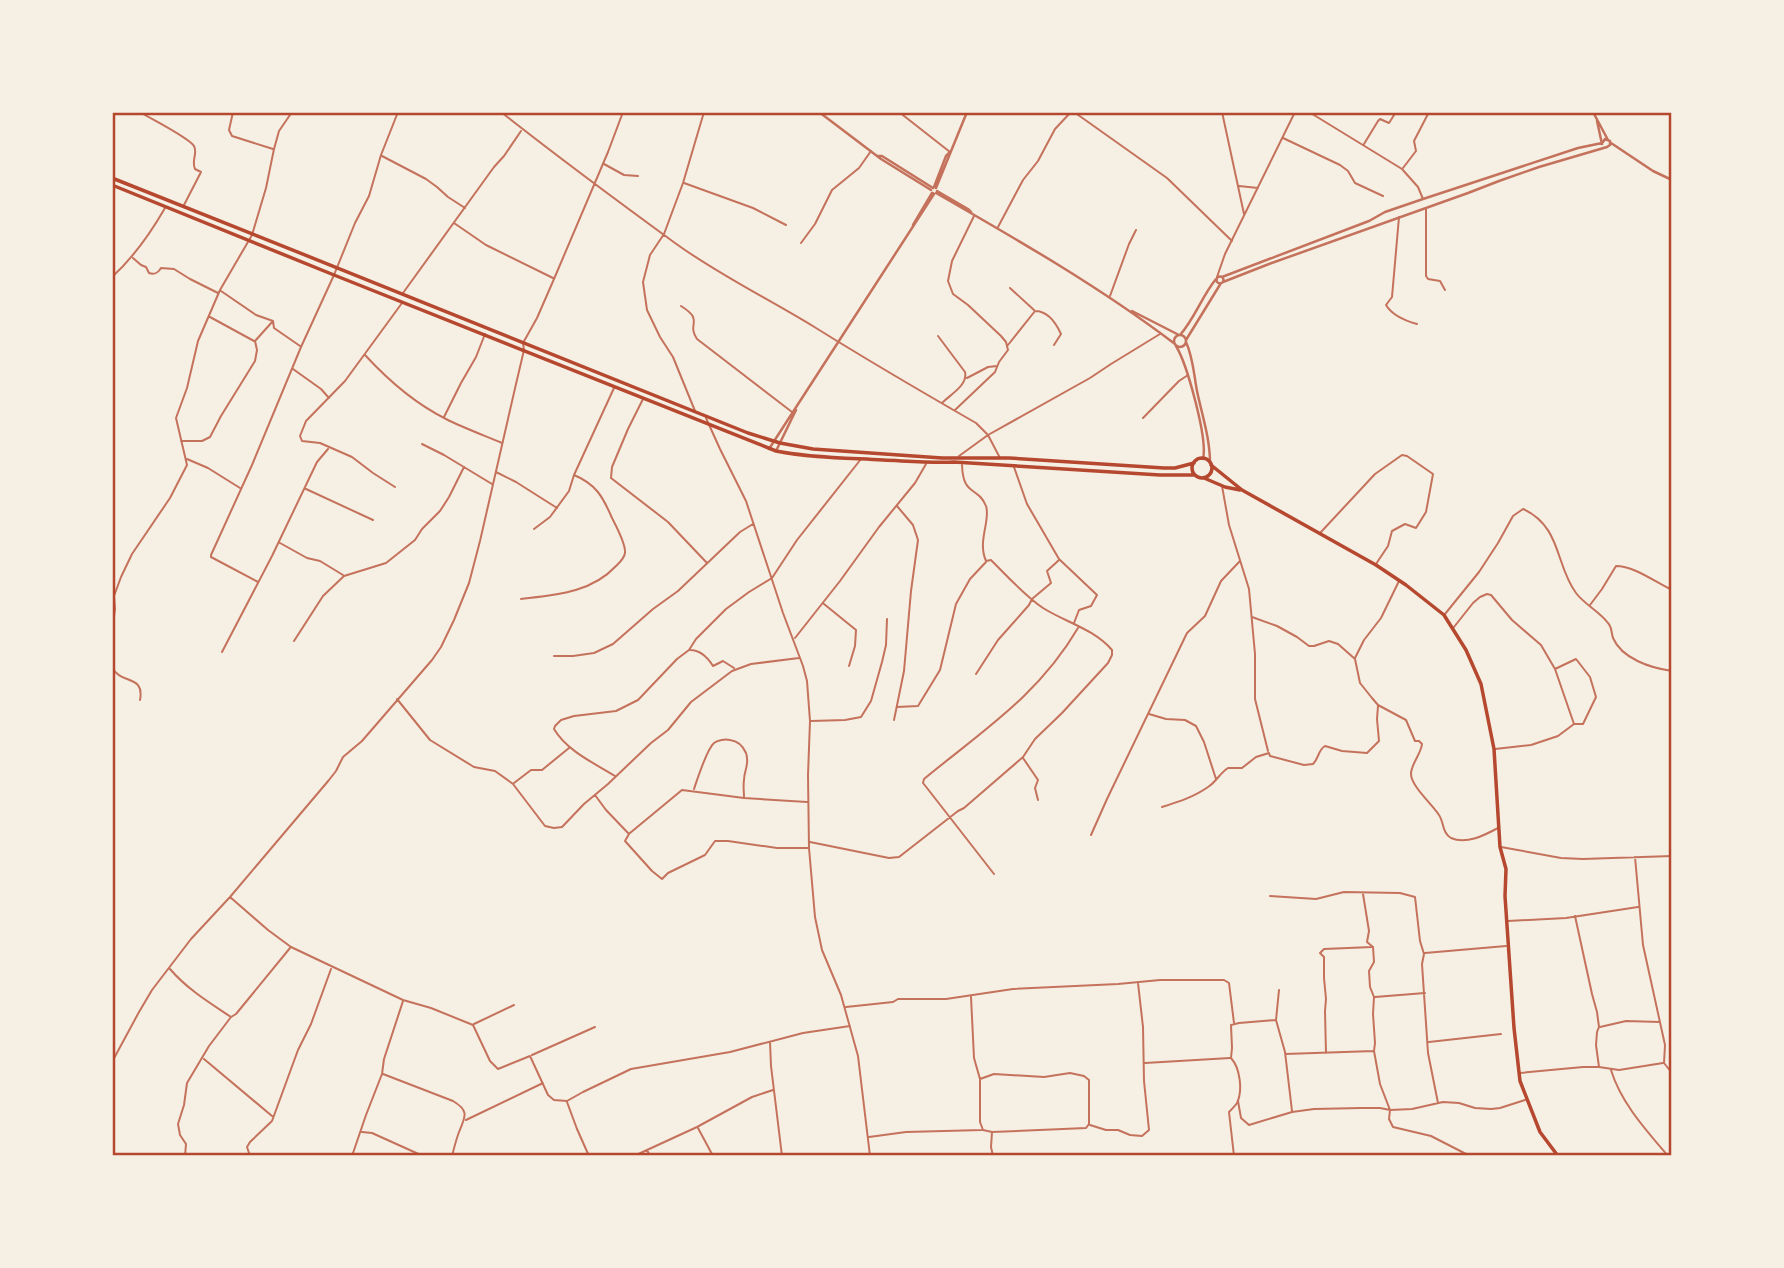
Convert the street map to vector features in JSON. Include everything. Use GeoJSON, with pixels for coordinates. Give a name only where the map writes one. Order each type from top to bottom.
{"type":"FeatureCollection","features":[{"type":"Feature","properties":{"kind":"main road"},"geometry":{"type":"LineString","coordinates":[[112,178],[750,434],[780,443],[824,450],[942,458],[1000,457],[1164,468],[1175,468],[1203,459],[1242,490],[1376,565],[1444,615],[1478,675],[1486,701],[1494,749],[1500,847],[1506,869],[1505,896],[1519,1073],[1541,1132],[1558,1156]]}},
{"type":"Feature","properties":{"kind":"main road"},"geometry":{"type":"LineString","coordinates":[[112,185],[775,451],[926,463],[1195,475],[1242,490]]}},
{"type":"Feature","properties":{"kind":"main road"},"geometry":{"type":"LineString","coordinates":[[1194,463],[1192,469],[1195,475]]}},
{"type":"Feature","properties":{"kind":"main road"},"geometry":{"type":"LineString","coordinates":[[1204,478],[1209,474],[1211,464]]}},
{"type":"Feature","properties":{"kind":"street"},"geometry":{"type":"LineString","coordinates":[[140,112],[194,146],[196,153],[193,163],[195,169],[201,172],[183,207]]}},
{"type":"Feature","properties":{"kind":"street"},"geometry":{"type":"LineString","coordinates":[[233,112],[229,130],[232,136],[274,149]]}},
{"type":"Feature","properties":{"kind":"street"},"geometry":{"type":"LineString","coordinates":[[112,629],[116,609],[114,596],[121,577],[132,554],[170,498],[187,465],[176,418],[187,388],[198,341],[220,292],[252,235],[279,131],[292,112]]}},
{"type":"Feature","properties":{"kind":"street"},"geometry":{"type":"LineString","coordinates":[[258,582],[210,555],[253,466],[292,369],[369,196],[398,112]]}},
{"type":"Feature","properties":{"kind":"street"},"geometry":{"type":"LineString","coordinates":[[501,112],[594,184],[715,269],[980,426],[1000,457]]}},
{"type":"Feature","properties":{"kind":"street"},"geometry":{"type":"LineString","coordinates":[[507,117],[509,112]]}},
{"type":"Feature","properties":{"kind":"street"},"geometry":{"type":"LineString","coordinates":[[112,1062],[139,1012],[191,939],[329,780],[342,757],[362,741],[441,647],[469,583],[524,350],[523,343],[554,279],[623,112]]}},
{"type":"Feature","properties":{"kind":"street"},"geometry":{"type":"LineString","coordinates":[[695,412],[673,356],[647,310],[643,282],[646,266],[664,234],[704,112]]}},
{"type":"Feature","properties":{"kind":"street"},"geometry":{"type":"LineString","coordinates":[[819,112],[878,156],[1110,297],[1182,347],[1222,281],[1385,212],[1578,148],[1603,143],[1605,139],[1609,141]]}},
{"type":"Feature","properties":{"kind":"street"},"geometry":{"type":"LineString","coordinates":[[899,112],[950,152]]}},
{"type":"Feature","properties":{"kind":"street"},"geometry":{"type":"LineString","coordinates":[[769,449],[934,190],[950,158],[967,112]]}},
{"type":"Feature","properties":{"kind":"street"},"geometry":{"type":"LineString","coordinates":[[997,228],[1055,128],[1072,112],[1167,178],[1233,241]]}},
{"type":"Feature","properties":{"kind":"street"},"geometry":{"type":"LineString","coordinates":[[1222,112],[1245,215]]}},
{"type":"Feature","properties":{"kind":"street"},"geometry":{"type":"LineString","coordinates":[[1203,459],[1204,443],[1189,375],[1175,339],[1193,318],[1217,278],[1225,254],[1295,112]]}},
{"type":"Feature","properties":{"kind":"street"},"geometry":{"type":"LineString","coordinates":[[1309,112],[1402,169],[1418,187],[1423,199]]}},
{"type":"Feature","properties":{"kind":"street"},"geometry":{"type":"LineString","coordinates":[[1364,145],[1378,121],[1380,119],[1389,123],[1396,112]]}},
{"type":"Feature","properties":{"kind":"street"},"geometry":{"type":"LineString","coordinates":[[1402,169],[1416,151],[1414,141],[1429,112]]}},
{"type":"Feature","properties":{"kind":"street"},"geometry":{"type":"LineString","coordinates":[[1474,112],[1479,114]]}},
{"type":"Feature","properties":{"kind":"street"},"geometry":{"type":"LineString","coordinates":[[1593,112],[1609,141],[1653,171],[1672,180]]}},
{"type":"Feature","properties":{"kind":"street"},"geometry":{"type":"LineString","coordinates":[[1597,121],[1604,146],[1607,148]]}},
{"type":"Feature","properties":{"kind":"street"},"geometry":{"type":"LineString","coordinates":[[402,294],[522,130]]}},
{"type":"Feature","properties":{"kind":"street"},"geometry":{"type":"LineString","coordinates":[[1282,137],[1340,165],[1348,171],[1354,183],[1383,196]]}},
{"type":"Feature","properties":{"kind":"street"},"geometry":{"type":"LineString","coordinates":[[1607,148],[1609,141]]}},
{"type":"Feature","properties":{"kind":"street"},"geometry":{"type":"LineString","coordinates":[[1217,278],[1217,282],[1222,281],[1499,181],[1576,155],[1607,148]]}},
{"type":"Feature","properties":{"kind":"street"},"geometry":{"type":"LineString","coordinates":[[801,243],[815,225],[832,190],[856,170],[871,150]]}},
{"type":"Feature","properties":{"kind":"street"},"geometry":{"type":"LineString","coordinates":[[381,155],[426,179],[465,208]]}},
{"type":"Feature","properties":{"kind":"street"},"geometry":{"type":"LineString","coordinates":[[603,163],[624,175],[638,176]]}},
{"type":"Feature","properties":{"kind":"street"},"geometry":{"type":"LineString","coordinates":[[682,183],[753,208],[786,225]]}},
{"type":"Feature","properties":{"kind":"street"},"geometry":{"type":"LineString","coordinates":[[1238,186],[1258,188]]}},
{"type":"Feature","properties":{"kind":"street"},"geometry":{"type":"LineString","coordinates":[[112,277],[132,258],[165,207]]}},
{"type":"Feature","properties":{"kind":"street"},"geometry":{"type":"LineString","coordinates":[[1426,208],[1427,278],[1440,281],[1445,290]]}},
{"type":"Feature","properties":{"kind":"street"},"geometry":{"type":"LineString","coordinates":[[954,411],[995,372],[1008,350],[1001,336],[968,305],[956,298],[948,281],[952,261],[973,213]]}},
{"type":"Feature","properties":{"kind":"street"},"geometry":{"type":"LineString","coordinates":[[1399,217],[1392,297],[1386,305],[1398,316],[1418,324]]}},
{"type":"Feature","properties":{"kind":"street"},"geometry":{"type":"LineString","coordinates":[[454,222],[486,245],[554,279]]}},
{"type":"Feature","properties":{"kind":"street"},"geometry":{"type":"LineString","coordinates":[[1110,297],[1136,230]]}},
{"type":"Feature","properties":{"kind":"street"},"geometry":{"type":"LineString","coordinates":[[132,258],[146,267],[149,273],[154,274],[161,268],[168,268],[273,321]]}},
{"type":"Feature","properties":{"kind":"street"},"geometry":{"type":"LineString","coordinates":[[1217,278],[1222,281]]}},
{"type":"Feature","properties":{"kind":"street"},"geometry":{"type":"LineString","coordinates":[[1010,288],[1035,311],[1042,311],[1051,318],[1061,334],[1054,345]]}},
{"type":"Feature","properties":{"kind":"street"},"geometry":{"type":"LineString","coordinates":[[395,487],[352,457],[320,443],[302,441],[300,436],[306,421],[345,380],[402,302]]}},
{"type":"Feature","properties":{"kind":"street"},"geometry":{"type":"LineString","coordinates":[[681,306],[694,317],[694,334],[697,339],[792,413]]}},
{"type":"Feature","properties":{"kind":"street"},"geometry":{"type":"LineString","coordinates":[[1129,310],[1184,337],[1191,354],[1211,464]]}},
{"type":"Feature","properties":{"kind":"street"},"geometry":{"type":"LineString","coordinates":[[1007,346],[1035,311]]}},
{"type":"Feature","properties":{"kind":"street"},"geometry":{"type":"LineString","coordinates":[[180,441],[202,441],[211,437],[255,361],[255,341],[209,316]]}},
{"type":"Feature","properties":{"kind":"street"},"geometry":{"type":"LineString","coordinates":[[273,321],[274,328],[302,347]]}},
{"type":"Feature","properties":{"kind":"street"},"geometry":{"type":"LineString","coordinates":[[255,341],[273,321]]}},
{"type":"Feature","properties":{"kind":"street"},"geometry":{"type":"LineString","coordinates":[[986,562],[982,553],[987,508],[979,496],[967,488],[961,457],[988,435],[1090,378],[1161,333]]}},
{"type":"Feature","properties":{"kind":"street"},"geometry":{"type":"LineString","coordinates":[[444,418],[471,368],[485,334]]}},
{"type":"Feature","properties":{"kind":"street"},"geometry":{"type":"LineString","coordinates":[[938,336],[965,372],[967,379]]}},
{"type":"Feature","properties":{"kind":"street"},"geometry":{"type":"LineString","coordinates":[[364,354],[397,386],[427,408],[502,443]]}},
{"type":"Feature","properties":{"kind":"street"},"geometry":{"type":"LineString","coordinates":[[941,403],[967,379],[988,367],[998,366]]}},
{"type":"Feature","properties":{"kind":"street"},"geometry":{"type":"LineString","coordinates":[[292,369],[321,389],[329,398]]}},
{"type":"Feature","properties":{"kind":"street"},"geometry":{"type":"LineString","coordinates":[[1143,418],[1179,381],[1189,375]]}},
{"type":"Feature","properties":{"kind":"street"},"geometry":{"type":"LineString","coordinates":[[534,529],[550,517],[569,491],[604,406],[615,387]]}},
{"type":"Feature","properties":{"kind":"street"},"geometry":{"type":"LineString","coordinates":[[644,398],[612,467],[611,478],[668,522],[707,564]]}},
{"type":"Feature","properties":{"kind":"street"},"geometry":{"type":"LineString","coordinates":[[775,451],[797,407]]}},
{"type":"Feature","properties":{"kind":"street"},"geometry":{"type":"LineString","coordinates":[[705,415],[754,523],[807,681],[810,721],[809,848],[817,933],[845,1007],[860,1070],[870,1155],[857,1156]]}},
{"type":"Feature","properties":{"kind":"street"},"geometry":{"type":"LineString","coordinates":[[422,444],[492,484]]}},
{"type":"Feature","properties":{"kind":"street"},"geometry":{"type":"LineString","coordinates":[[222,652],[279,543],[317,462],[328,448]]}},
{"type":"Feature","properties":{"kind":"street"},"geometry":{"type":"LineString","coordinates":[[1319,534],[1384,467],[1402,455],[1407,456],[1433,474],[1426,512],[1416,528],[1405,524],[1392,531],[1388,546],[1376,565]]}},
{"type":"Feature","properties":{"kind":"street"},"geometry":{"type":"LineString","coordinates":[[186,458],[241,488]]}},
{"type":"Feature","properties":{"kind":"street"},"geometry":{"type":"LineString","coordinates":[[616,777],[560,739],[554,729],[557,723],[574,716],[616,711],[638,700],[726,609],[772,578],[797,540],[861,459]]}},
{"type":"Feature","properties":{"kind":"street"},"geometry":{"type":"LineString","coordinates":[[794,639],[919,477],[926,463]]}},
{"type":"Feature","properties":{"kind":"street"},"geometry":{"type":"LineString","coordinates":[[1014,466],[1027,504],[1059,559],[1097,595],[1091,606],[1079,610],[1074,624]]}},
{"type":"Feature","properties":{"kind":"street"},"geometry":{"type":"LineString","coordinates":[[294,641],[323,596],[344,576],[386,563],[406,549],[440,511],[464,467]]}},
{"type":"Feature","properties":{"kind":"street"},"geometry":{"type":"LineString","coordinates":[[496,471],[557,508]]}},
{"type":"Feature","properties":{"kind":"street"},"geometry":{"type":"LineString","coordinates":[[521,600],[562,594],[595,584],[610,572],[624,555],[619,533],[604,498],[590,484],[574,475]]}},
{"type":"Feature","properties":{"kind":"street"},"geometry":{"type":"LineString","coordinates":[[1222,485],[1229,525],[1249,589],[1255,699],[1270,756],[1310,765],[1316,761],[1325,746],[1342,751],[1367,753],[1379,741],[1378,705]]}},
{"type":"Feature","properties":{"kind":"street"},"geometry":{"type":"LineString","coordinates":[[305,488],[373,520]]}},
{"type":"Feature","properties":{"kind":"street"},"geometry":{"type":"LineString","coordinates":[[894,720],[904,671],[918,540],[913,525],[897,506]]}},
{"type":"Feature","properties":{"kind":"street"},"geometry":{"type":"LineString","coordinates":[[1444,615],[1479,572],[1514,516],[1523,509],[1544,524],[1576,593],[1606,620],[1612,629],[1613,637],[1626,653],[1645,665],[1672,671]]}},
{"type":"Feature","properties":{"kind":"street"},"geometry":{"type":"LineString","coordinates":[[554,656],[594,653],[613,644],[678,591],[740,532],[754,523]]}},
{"type":"Feature","properties":{"kind":"street"},"geometry":{"type":"LineString","coordinates":[[279,543],[307,558],[320,561],[344,576]]}},
{"type":"Feature","properties":{"kind":"street"},"geometry":{"type":"LineString","coordinates":[[976,674],[998,639],[1032,599],[1051,583],[1047,571],[1059,559]]}},
{"type":"Feature","properties":{"kind":"street"},"geometry":{"type":"LineString","coordinates":[[810,842],[889,859],[899,857],[964,808],[1023,757],[1035,739],[1108,663],[1112,650],[1102,640],[1042,608],[991,560],[970,579],[956,604],[940,670],[918,706],[897,707]]}},
{"type":"Feature","properties":{"kind":"street"},"geometry":{"type":"LineString","coordinates":[[1091,835],[1187,633],[1205,616],[1220,581],[1240,561]]}},
{"type":"Feature","properties":{"kind":"street"},"geometry":{"type":"LineString","coordinates":[[1589,606],[1619,565],[1672,590]]}},
{"type":"Feature","properties":{"kind":"street"},"geometry":{"type":"LineString","coordinates":[[1355,659],[1370,630],[1381,618],[1399,581]]}},
{"type":"Feature","properties":{"kind":"street"},"geometry":{"type":"LineString","coordinates":[[1453,628],[1480,597],[1490,595],[1512,620],[1541,645],[1555,669],[1574,724]]}},
{"type":"Feature","properties":{"kind":"street"},"geometry":{"type":"LineString","coordinates":[[823,604],[856,630],[849,666]]}},
{"type":"Feature","properties":{"kind":"street"},"geometry":{"type":"LineString","coordinates":[[1252,617],[1277,626],[1309,646],[1333,641],[1355,659],[1360,683],[1378,705],[1406,720],[1415,741],[1422,744],[1411,774],[1441,819],[1448,835],[1455,839],[1477,838],[1499,828]]}},
{"type":"Feature","properties":{"kind":"street"},"geometry":{"type":"LineString","coordinates":[[810,721],[860,717],[871,702],[886,645],[887,619]]}},
{"type":"Feature","properties":{"kind":"street"},"geometry":{"type":"LineString","coordinates":[[994,874],[923,783],[924,779],[1019,702],[1046,673],[1079,627]]}},
{"type":"Feature","properties":{"kind":"street"},"geometry":{"type":"LineString","coordinates":[[689,650],[702,654],[713,666],[723,661],[735,669]]}},
{"type":"Feature","properties":{"kind":"street"},"geometry":{"type":"LineString","coordinates":[[397,699],[430,740],[474,766],[495,771],[513,784],[542,824],[554,828],[562,827],[668,730],[691,702],[735,669],[751,664],[800,658]]}},
{"type":"Feature","properties":{"kind":"street"},"geometry":{"type":"LineString","coordinates":[[1494,749],[1531,745],[1558,736],[1574,724],[1583,724],[1596,697],[1590,677],[1576,659],[1555,669]]}},
{"type":"Feature","properties":{"kind":"street"},"geometry":{"type":"LineString","coordinates":[[112,667],[117,675],[139,687],[140,701]]}},
{"type":"Feature","properties":{"kind":"street"},"geometry":{"type":"LineString","coordinates":[[1148,714],[1185,720],[1196,726],[1216,779]]}},
{"type":"Feature","properties":{"kind":"street"},"geometry":{"type":"LineString","coordinates":[[694,790],[713,744],[720,740],[729,740],[738,742],[747,756],[744,798]]}},
{"type":"Feature","properties":{"kind":"street"},"geometry":{"type":"LineString","coordinates":[[513,784],[531,770],[542,770],[570,747]]}},
{"type":"Feature","properties":{"kind":"street"},"geometry":{"type":"LineString","coordinates":[[1162,807],[1184,801],[1211,786],[1228,768],[1242,768],[1256,757],[1269,753]]}},
{"type":"Feature","properties":{"kind":"street"},"geometry":{"type":"LineString","coordinates":[[1023,757],[1038,780],[1035,788],[1038,800]]}},
{"type":"Feature","properties":{"kind":"street"},"geometry":{"type":"LineString","coordinates":[[809,802],[744,798],[694,790],[679,791],[629,834],[625,841],[662,879],[668,873],[705,855],[715,841],[777,848],[809,848]]}},
{"type":"Feature","properties":{"kind":"street"},"geometry":{"type":"LineString","coordinates":[[594,795],[629,834]]}},
{"type":"Feature","properties":{"kind":"street"},"geometry":{"type":"LineString","coordinates":[[1500,847],[1561,858],[1672,856]]}},
{"type":"Feature","properties":{"kind":"street"},"geometry":{"type":"LineString","coordinates":[[1636,857],[1643,945],[1665,1045],[1664,1063],[1672,1073]]}},
{"type":"Feature","properties":{"kind":"street"},"geometry":{"type":"LineString","coordinates":[[1270,896],[1317,899],[1337,893],[1400,893],[1415,897],[1424,954],[1422,964],[1429,1064],[1438,1103]]}},
{"type":"Feature","properties":{"kind":"street"},"geometry":{"type":"LineString","coordinates":[[1363,893],[1369,931],[1367,942],[1373,947],[1374,962],[1369,971],[1374,997],[1374,1051],[1380,1084],[1390,1110],[1389,1119],[1393,1127],[1431,1136],[1470,1156]]}},
{"type":"Feature","properties":{"kind":"street"},"geometry":{"type":"LineString","coordinates":[[230,897],[291,947],[403,1000],[431,1007],[473,1025],[490,1061],[498,1069],[595,1027]]}},
{"type":"Feature","properties":{"kind":"street"},"geometry":{"type":"LineString","coordinates":[[1507,921],[1575,916],[1639,906]]}},
{"type":"Feature","properties":{"kind":"street"},"geometry":{"type":"LineString","coordinates":[[1575,916],[1597,1012],[1599,1067]]}},
{"type":"Feature","properties":{"kind":"street"},"geometry":{"type":"LineString","coordinates":[[1424,954],[1509,946]]}},
{"type":"Feature","properties":{"kind":"street"},"geometry":{"type":"LineString","coordinates":[[185,1156],[186,1144],[180,1136],[177,1124],[184,1105],[187,1083],[209,1046],[231,1017],[291,947]]}},
{"type":"Feature","properties":{"kind":"street"},"geometry":{"type":"LineString","coordinates":[[1326,1053],[1324,957],[1320,953],[1324,949],[1373,947]]}},
{"type":"Feature","properties":{"kind":"street"},"geometry":{"type":"LineString","coordinates":[[250,1156],[247,1147],[250,1142],[272,1121],[331,967]]}},
{"type":"Feature","properties":{"kind":"street"},"geometry":{"type":"LineString","coordinates":[[170,968],[200,996],[231,1017]]}},
{"type":"Feature","properties":{"kind":"street"},"geometry":{"type":"LineString","coordinates":[[845,1007],[893,1002],[898,999],[932,1000],[971,996],[1013,989],[1160,980],[1227,981],[1234,1023],[1231,1025],[1231,1058]]}},
{"type":"Feature","properties":{"kind":"street"},"geometry":{"type":"LineString","coordinates":[[1089,1124],[1091,1127],[1118,1130],[1136,1136],[1142,1136],[1149,1129],[1138,982]]}},
{"type":"Feature","properties":{"kind":"street"},"geometry":{"type":"LineString","coordinates":[[1279,990],[1276,1020],[1292,1112]]}},
{"type":"Feature","properties":{"kind":"street"},"geometry":{"type":"LineString","coordinates":[[1374,997],[1425,993]]}},
{"type":"Feature","properties":{"kind":"street"},"geometry":{"type":"LineString","coordinates":[[971,996],[974,1058],[979,1079],[979,1122],[983,1130]]}},
{"type":"Feature","properties":{"kind":"street"},"geometry":{"type":"LineString","coordinates":[[352,1156],[382,1074],[384,1059],[403,1000]]}},
{"type":"Feature","properties":{"kind":"street"},"geometry":{"type":"LineString","coordinates":[[473,1025],[514,1005]]}},
{"type":"Feature","properties":{"kind":"street"},"geometry":{"type":"LineString","coordinates":[[1234,1023],[1276,1020]]}},
{"type":"Feature","properties":{"kind":"street"},"geometry":{"type":"LineString","coordinates":[[1599,1027],[1626,1021],[1660,1022]]}},
{"type":"Feature","properties":{"kind":"street"},"geometry":{"type":"LineString","coordinates":[[530,1056],[551,1099],[567,1101],[631,1069],[730,1052],[803,1033],[850,1026]]}},
{"type":"Feature","properties":{"kind":"street"},"geometry":{"type":"LineString","coordinates":[[1428,1042],[1501,1034]]}},
{"type":"Feature","properties":{"kind":"street"},"geometry":{"type":"LineString","coordinates":[[771,1042],[771,1066],[782,1156]]}},
{"type":"Feature","properties":{"kind":"street"},"geometry":{"type":"LineString","coordinates":[[1284,1054],[1374,1051]]}},
{"type":"Feature","properties":{"kind":"street"},"geometry":{"type":"LineString","coordinates":[[203,1058],[273,1117]]}},
{"type":"Feature","properties":{"kind":"street"},"geometry":{"type":"LineString","coordinates":[[1144,1063],[1231,1058]]}},
{"type":"Feature","properties":{"kind":"street"},"geometry":{"type":"LineString","coordinates":[[1231,1058],[1237,1065],[1241,1118],[1250,1125],[1292,1112],[1361,1108],[1412,1109],[1438,1103],[1459,1103],[1491,1109],[1527,1100]]}},
{"type":"Feature","properties":{"kind":"street"},"geometry":{"type":"LineString","coordinates":[[1519,1073],[1599,1067],[1625,1070],[1664,1063]]}},
{"type":"Feature","properties":{"kind":"street"},"geometry":{"type":"LineString","coordinates":[[1611,1069],[1615,1084],[1633,1113],[1668,1156]]}},
{"type":"Feature","properties":{"kind":"street"},"geometry":{"type":"LineString","coordinates":[[867,1137],[906,1132],[1080,1129],[1089,1124],[1088,1080],[1084,1076],[1070,1073],[1044,1077],[994,1074],[979,1079]]}},
{"type":"Feature","properties":{"kind":"street"},"geometry":{"type":"LineString","coordinates":[[382,1074],[453,1101],[463,1108],[465,1121],[452,1156]]}},
{"type":"Feature","properties":{"kind":"street"},"geometry":{"type":"LineString","coordinates":[[465,1121],[543,1083]]}},
{"type":"Feature","properties":{"kind":"street"},"geometry":{"type":"LineString","coordinates":[[634,1156],[697,1127],[752,1097],[774,1090]]}},
{"type":"Feature","properties":{"kind":"street"},"geometry":{"type":"LineString","coordinates":[[567,1101],[589,1156]]}},
{"type":"Feature","properties":{"kind":"street"},"geometry":{"type":"LineString","coordinates":[[1234,1156],[1229,1112],[1238,1101]]}},
{"type":"Feature","properties":{"kind":"street"},"geometry":{"type":"LineString","coordinates":[[697,1127],[713,1156]]}},
{"type":"Feature","properties":{"kind":"street"},"geometry":{"type":"LineString","coordinates":[[361,1132],[372,1133],[423,1156]]}},
{"type":"Feature","properties":{"kind":"street"},"geometry":{"type":"LineString","coordinates":[[992,1132],[993,1156]]}},
{"type":"Feature","properties":{"kind":"street"},"geometry":{"type":"LineString","coordinates":[[647,1149],[650,1156]]}}]}
